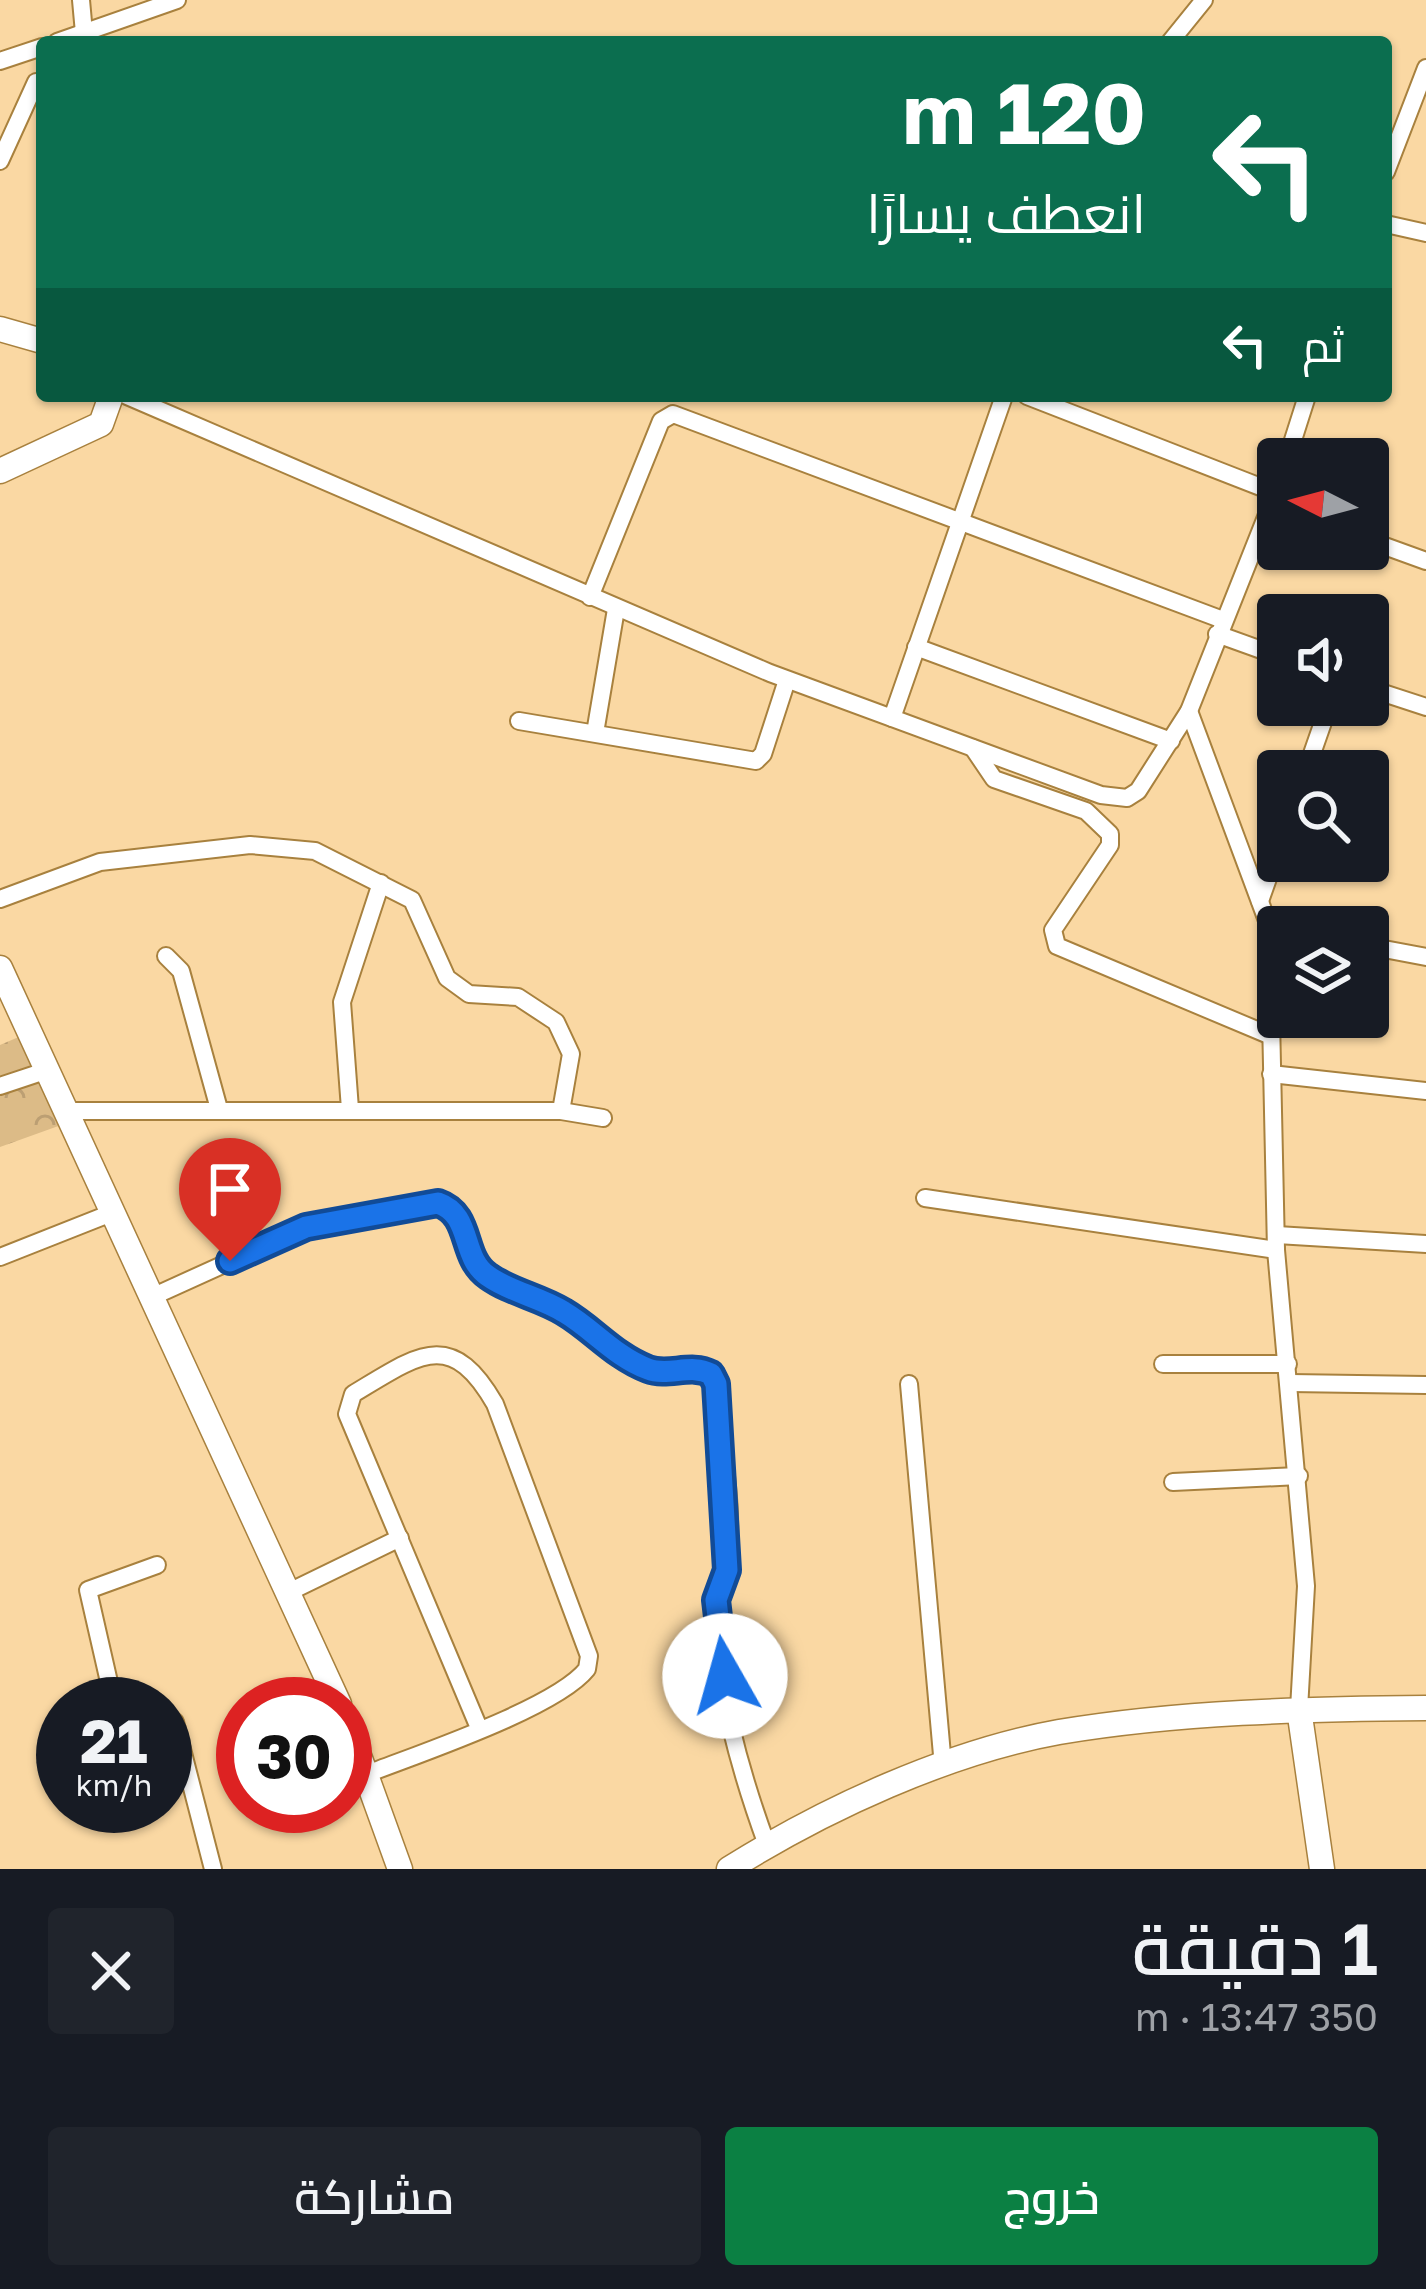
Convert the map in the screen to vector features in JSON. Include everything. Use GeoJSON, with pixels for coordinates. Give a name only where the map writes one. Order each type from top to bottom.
{"type":"FeatureCollection","features":[{"type":"Feature","properties":{"kind":"street"},"geometry":{"type":"LineString","coordinates":[[80,0],[84,33]]}},
{"type":"Feature","properties":{"kind":"street"},"geometry":{"type":"LineString","coordinates":[[75,36],[177,0]]}},
{"type":"Feature","properties":{"kind":"street"},"geometry":{"type":"LineString","coordinates":[[1176,36],[1204,0]]}},
{"type":"Feature","properties":{"kind":"street"},"geometry":{"type":"LineString","coordinates":[[0,61],[36,49]]}},
{"type":"Feature","properties":{"kind":"street"},"geometry":{"type":"LineString","coordinates":[[1392,156],[1426,68]]}},
{"type":"Feature","properties":{"kind":"street"},"geometry":{"type":"LineString","coordinates":[[0,161],[36,82]]}},
{"type":"Feature","properties":{"kind":"street"},"geometry":{"type":"LineString","coordinates":[[1392,225],[1426,233]]}},
{"type":"Feature","properties":{"kind":"street"},"geometry":{"type":"LineString","coordinates":[[0,329],[36,338]]}},
{"type":"Feature","properties":{"kind":"street"},"geometry":{"type":"LineString","coordinates":[[0,347],[36,338]]}},
{"type":"Feature","properties":{"kind":"street"},"geometry":{"type":"LineString","coordinates":[[0,470],[101,424],[109,402]]}},
{"type":"Feature","properties":{"kind":"street"},"geometry":{"type":"LineString","coordinates":[[141,402],[787,680],[1101,795],[1127,798],[1138,791],[1171,741],[1189,711],[1257,542]]}},
{"type":"Feature","properties":{"kind":"street"},"geometry":{"type":"LineString","coordinates":[[892,718],[1002,402]]}},
{"type":"Feature","properties":{"kind":"street"},"geometry":{"type":"LineString","coordinates":[[1042,402],[1257,491]]}},
{"type":"Feature","properties":{"kind":"street"},"geometry":{"type":"LineString","coordinates":[[1294,438],[1305,402]]}},
{"type":"Feature","properties":{"kind":"street"},"geometry":{"type":"LineString","coordinates":[[590,597],[661,421],[673,414],[960,518],[1257,646]]}},
{"type":"Feature","properties":{"kind":"street"},"geometry":{"type":"LineString","coordinates":[[1389,548],[1426,561]]}},
{"type":"Feature","properties":{"kind":"street"},"geometry":{"type":"LineString","coordinates":[[595,733],[616,608]]}},
{"type":"Feature","properties":{"kind":"street"},"geometry":{"type":"LineString","coordinates":[[916,647],[1171,741]]}},
{"type":"Feature","properties":{"kind":"street"},"geometry":{"type":"LineString","coordinates":[[519,721],[756,761],[763,754],[787,680]]}},
{"type":"Feature","properties":{"kind":"street"},"geometry":{"type":"LineString","coordinates":[[1389,695],[1426,706]]}},
{"type":"Feature","properties":{"kind":"street"},"geometry":{"type":"LineString","coordinates":[[1189,711],[1262,906]]}},
{"type":"Feature","properties":{"kind":"street"},"geometry":{"type":"LineString","coordinates":[[973,748],[994,778],[1086,812],[1110,834],[1109,845],[1053,930],[1057,946],[1257,1030]]}},
{"type":"Feature","properties":{"kind":"street"},"geometry":{"type":"LineString","coordinates":[[0,899],[100,862],[250,845],[315,851],[412,900],[447,978],[469,994],[518,997],[556,1022],[571,1054],[561,1111]]}},
{"type":"Feature","properties":{"kind":"street"},"geometry":{"type":"LineString","coordinates":[[1260,902],[1267,882]]}},
{"type":"Feature","properties":{"kind":"street"},"geometry":{"type":"LineString","coordinates":[[350,1109],[342,1002],[381,883]]}},
{"type":"Feature","properties":{"kind":"street"},"geometry":{"type":"LineString","coordinates":[[1389,950],[1426,957]]}},
{"type":"Feature","properties":{"kind":"street"},"geometry":{"type":"LineString","coordinates":[[166,956],[181,971],[219,1109]]}},
{"type":"Feature","properties":{"kind":"street"},"geometry":{"type":"LineString","coordinates":[[0,968],[328,1677]]}},
{"type":"Feature","properties":{"kind":"street"},"geometry":{"type":"LineString","coordinates":[[1271,1038],[1277,1243],[1306,1586],[1299,1709],[1322,1869]]}},
{"type":"Feature","properties":{"kind":"street"},"geometry":{"type":"LineString","coordinates":[[0,1086],[48,1070]]}},
{"type":"Feature","properties":{"kind":"street"},"geometry":{"type":"LineString","coordinates":[[1271,1074],[1426,1091]]}},
{"type":"Feature","properties":{"kind":"street"},"geometry":{"type":"LineString","coordinates":[[67,1111],[561,1111],[603,1118]]}},
{"type":"Feature","properties":{"kind":"street"},"geometry":{"type":"LineString","coordinates":[[925,1198],[1277,1243],[1426,1244]]}},
{"type":"Feature","properties":{"kind":"street"},"geometry":{"type":"LineString","coordinates":[[154,1296],[306,1227],[438,1203],[460,1217],[480,1270],[492,1279],[567,1313],[592,1338],[652,1372],[691,1369],[711,1374],[716,1384],[726,1506],[727,1570],[716,1600],[718,1633],[737,1763],[767,1845]]}},
{"type":"Feature","properties":{"kind":"street"},"geometry":{"type":"LineString","coordinates":[[0,1257],[115,1213]]}},
{"type":"Feature","properties":{"kind":"street"},"geometry":{"type":"LineString","coordinates":[[372,1772],[479,1728],[578,1681],[589,1656],[495,1404],[476,1370],[459,1357],[435,1354],[353,1394],[347,1414],[479,1728]]}},
{"type":"Feature","properties":{"kind":"street"},"geometry":{"type":"LineString","coordinates":[[1163,1364],[1426,1385]]}},
{"type":"Feature","properties":{"kind":"street"},"geometry":{"type":"LineString","coordinates":[[909,1384],[943,1766]]}},
{"type":"Feature","properties":{"kind":"street"},"geometry":{"type":"LineString","coordinates":[[1173,1482],[1299,1476]]}},
{"type":"Feature","properties":{"kind":"street"},"geometry":{"type":"LineString","coordinates":[[291,1591],[400,1538]]}},
{"type":"Feature","properties":{"kind":"street"},"geometry":{"type":"LineString","coordinates":[[108,1677],[88,1590],[158,1565]]}},
{"type":"Feature","properties":{"kind":"street"},"geometry":{"type":"LineString","coordinates":[[729,1869],[767,1845],[943,1766],[1055,1733],[1299,1709],[1426,1708]]}},
{"type":"Feature","properties":{"kind":"street"},"geometry":{"type":"LineString","coordinates":[[192,1788],[213,1869]]}},
{"type":"Feature","properties":{"kind":"street"},"geometry":{"type":"LineString","coordinates":[[372,1788],[400,1869]]}},
{"type":"Feature","properties":{"kind":"green space"},"geometry":{"type":"Polygon","coordinates":[[[28,1033],[64,1124],[0,1147],[0,1045],[28,1033]]]}},
{"type":"Feature","properties":{"kind":"route"},"geometry":{"type":"LineString","coordinates":[[230,1261],[306,1227],[438,1203],[460,1217],[480,1270],[492,1279],[567,1313],[592,1338],[652,1372],[702,1369],[711,1374],[716,1384],[726,1506],[727,1570],[716,1600],[725,1676]]}}]}
